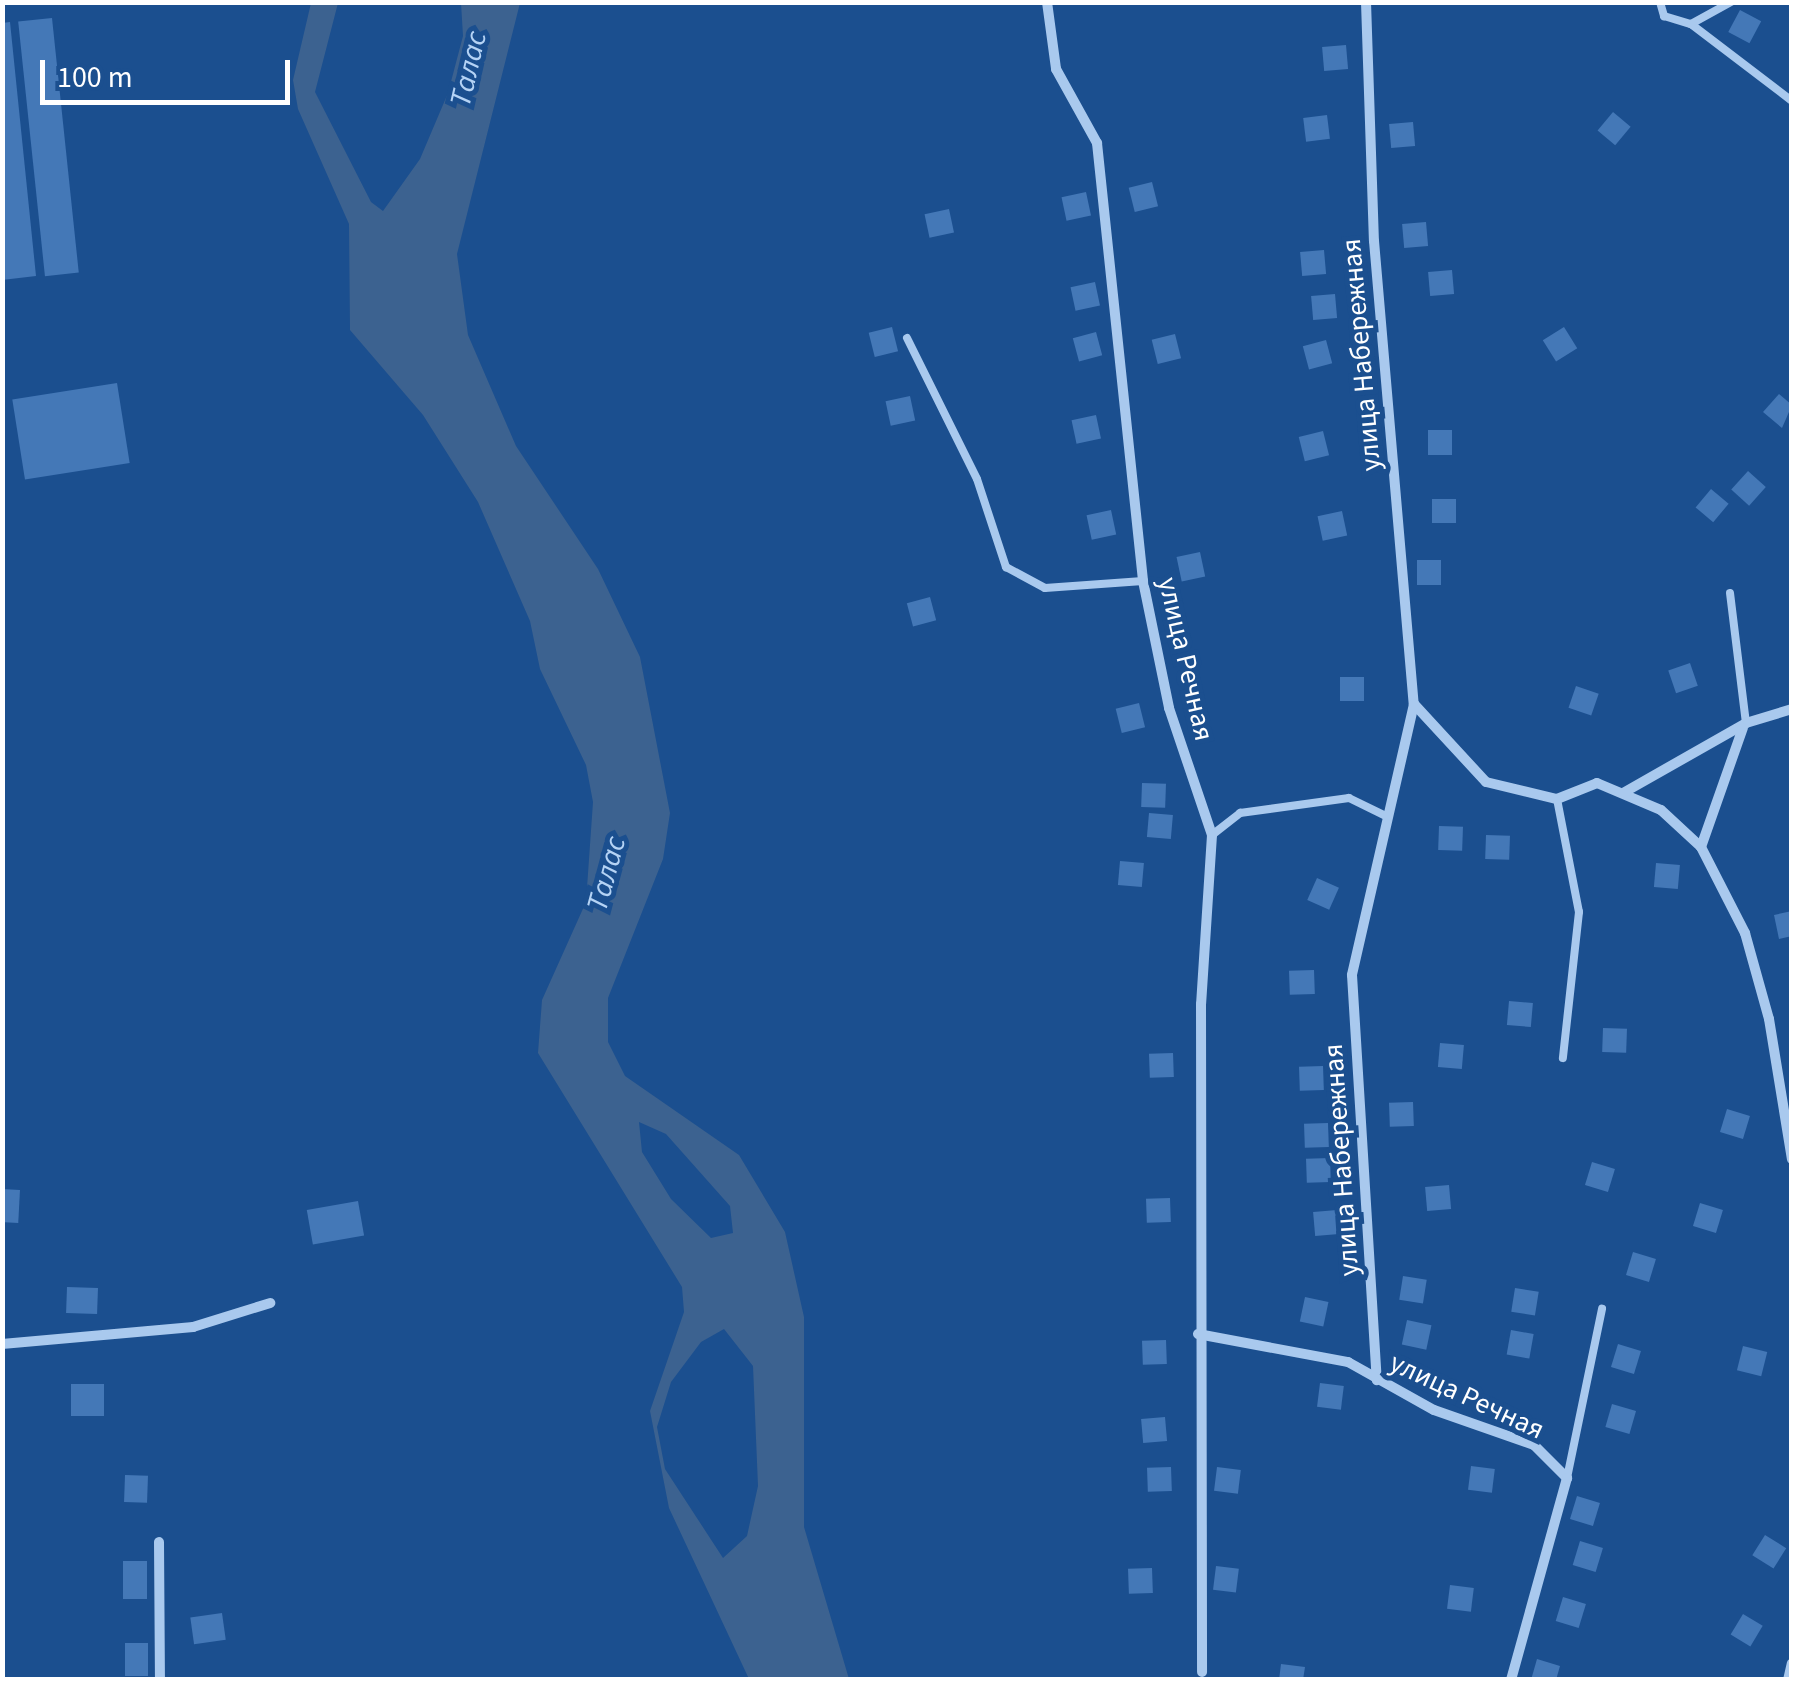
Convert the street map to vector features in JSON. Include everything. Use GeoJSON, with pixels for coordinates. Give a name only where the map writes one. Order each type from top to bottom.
{"type":"FeatureCollection","features":[{"type":"Feature","properties":{"kind":"street","name":"улица Речная"},"geometry":{"type":"LineString","coordinates":[[1047,2],[1056,69],[1097,142],[1143,581],[1169,708],[1212,835],[1200,1004],[1202,1672]]}},
{"type":"Feature","properties":{"kind":"street","name":"улица Набережная"},"geometry":{"type":"LineString","coordinates":[[1366,2],[1374,241],[1414,704],[1384,816],[1352,975],[1377,1380]]}},
{"type":"Feature","properties":{"kind":"street"},"geometry":{"type":"LineString","coordinates":[[1414,704],[1486,782],[1557,800],[1597,783],[1660,810],[1701,848],[1745,933],[1769,1019],[1792,1158]]}},
{"type":"Feature","properties":{"kind":"street"},"geometry":{"type":"LineString","coordinates":[[1622,793],[1746,724],[1792,709]]}},
{"type":"Feature","properties":{"kind":"street"},"geometry":{"type":"LineString","coordinates":[[1701,848],[1730,750],[1746,724]]}},
{"type":"Feature","properties":{"kind":"street"},"geometry":{"type":"LineString","coordinates":[[2,1344],[193,1327],[270,1303]]}},
{"type":"Feature","properties":{"kind":"street","name":"улица Речная"},"geometry":{"type":"LineString","coordinates":[[1198,1334],[1348,1362],[1377,1380],[1534,1445],[1566,1478]]}},
{"type":"Feature","properties":{"kind":"street"},"geometry":{"type":"LineString","coordinates":[[1511,1680],[1566,1478]]}},
{"type":"Feature","properties":{"kind":"street"},"geometry":{"type":"LineString","coordinates":[[159,1542],[160,1680]]}},
{"type":"Feature","properties":{"kind":"street"},"geometry":{"type":"LineString","coordinates":[[1788,1680],[1792,1664]]}},
{"type":"Feature","properties":{"kind":"lane"},"geometry":{"type":"LineString","coordinates":[[1660,2],[1664,16],[1691,24],[1792,100]]}},
{"type":"Feature","properties":{"kind":"lane"},"geometry":{"type":"LineString","coordinates":[[1691,24],[1730,2]]}},
{"type":"Feature","properties":{"kind":"lane"},"geometry":{"type":"LineString","coordinates":[[907,338],[977,479],[1006,567],[1045,588],[1143,581]]}},
{"type":"Feature","properties":{"kind":"lane"},"geometry":{"type":"LineString","coordinates":[[1730,592],[1730,639],[1745,678],[1746,724]]}},
{"type":"Feature","properties":{"kind":"lane"},"geometry":{"type":"LineString","coordinates":[[1212,835],[1240,813],[1349,798],[1384,816]]}},
{"type":"Feature","properties":{"kind":"lane"},"geometry":{"type":"LineString","coordinates":[[1557,800],[1579,912],[1563,1058]]}},
{"type":"Feature","properties":{"kind":"lane"},"geometry":{"type":"LineString","coordinates":[[1566,1478],[1602,1309]]}},
{"type":"Feature","properties":{"kind":"water","name":"Талас"},"geometry":{"type":"Polygon","coordinates":[[[311,3],[338,3],[315,92],[371,202],[383,211],[420,159],[448,93],[463,36],[461,3],[520,3],[457,254],[468,335],[516,446],[598,569],[640,657],[670,813],[663,859],[608,998],[608,1042],[625,1076],[739,1155],[785,1232],[804,1317],[804,1527],[849,1679],[749,1679],[669,1508],[650,1411],[684,1312],[682,1287],[538,1053],[542,1000],[586,902],[593,802],[586,765],[540,669],[530,621],[478,502],[423,415],[350,330],[349,224],[298,109],[293,80],[311,3]],[[639,1122],[642,1152],[671,1199],[711,1238],[733,1233],[730,1206],[666,1134],[639,1122]],[[724,1329],[701,1342],[671,1382],[657,1427],[665,1469],[723,1558],[747,1536],[758,1486],[753,1366],[724,1329]]]}},
{"type":"Feature","properties":{"kind":"building"},"geometry":{"type":"Polygon","coordinates":[[[1740,10],[1761,21],[1749,43],[1728,32],[1740,10]]]}},
{"type":"Feature","properties":{"kind":"building"},"geometry":{"type":"Polygon","coordinates":[[[52,18],[79,273],[45,276],[18,22],[52,18]]]}},
{"type":"Feature","properties":{"kind":"building"},"geometry":{"type":"Polygon","coordinates":[[[10,22],[36,276],[2,280],[2,23],[10,22]]]}},
{"type":"Feature","properties":{"kind":"building"},"geometry":{"type":"Polygon","coordinates":[[[1346,45],[1348,69],[1324,71],[1322,47],[1346,45]]]}},
{"type":"Feature","properties":{"kind":"building"},"geometry":{"type":"Polygon","coordinates":[[[1613,112],[1631,127],[1615,145],[1598,130],[1613,112]]]}},
{"type":"Feature","properties":{"kind":"building"},"geometry":{"type":"Polygon","coordinates":[[[1327,115],[1330,139],[1306,142],[1303,118],[1327,115]]]}},
{"type":"Feature","properties":{"kind":"building"},"geometry":{"type":"Polygon","coordinates":[[[1413,122],[1415,146],[1391,148],[1389,124],[1413,122]]]}},
{"type":"Feature","properties":{"kind":"building"},"geometry":{"type":"Polygon","coordinates":[[[1152,182],[1158,206],[1135,212],[1129,188],[1152,182]]]}},
{"type":"Feature","properties":{"kind":"building"},"geometry":{"type":"Polygon","coordinates":[[[1086,192],[1091,215],[1067,221],[1062,197],[1086,192]]]}},
{"type":"Feature","properties":{"kind":"building"},"geometry":{"type":"Polygon","coordinates":[[[949,209],[954,232],[930,238],[925,214],[949,209]]]}},
{"type":"Feature","properties":{"kind":"building"},"geometry":{"type":"Polygon","coordinates":[[[1426,222],[1428,246],[1404,248],[1402,224],[1426,222]]]}},
{"type":"Feature","properties":{"kind":"building"},"geometry":{"type":"Polygon","coordinates":[[[1324,250],[1326,274],[1302,276],[1300,252],[1324,250]]]}},
{"type":"Feature","properties":{"kind":"building"},"geometry":{"type":"Polygon","coordinates":[[[1452,270],[1454,294],[1430,296],[1428,272],[1452,270]]]}},
{"type":"Feature","properties":{"kind":"building"},"geometry":{"type":"Polygon","coordinates":[[[1095,282],[1100,305],[1076,311],[1071,287],[1095,282]]]}},
{"type":"Feature","properties":{"kind":"building"},"geometry":{"type":"Polygon","coordinates":[[[1335,294],[1337,318],[1313,320],[1311,296],[1335,294]]]}},
{"type":"Feature","properties":{"kind":"building"},"geometry":{"type":"Polygon","coordinates":[[[892,327],[898,351],[875,357],[869,333],[892,327]]]}},
{"type":"Feature","properties":{"kind":"building"},"geometry":{"type":"Polygon","coordinates":[[[1564,327],[1577,348],[1556,361],[1543,340],[1564,327]]]}},
{"type":"Feature","properties":{"kind":"building"},"geometry":{"type":"Polygon","coordinates":[[[1096,332],[1102,355],[1079,361],[1073,338],[1096,332]]]}},
{"type":"Feature","properties":{"kind":"building"},"geometry":{"type":"Polygon","coordinates":[[[1175,334],[1181,358],[1158,364],[1152,340],[1175,334]]]}},
{"type":"Feature","properties":{"kind":"building"},"geometry":{"type":"Polygon","coordinates":[[[1326,340],[1332,363],[1309,369],[1303,346],[1326,340]]]}},
{"type":"Feature","properties":{"kind":"building"},"geometry":{"type":"Polygon","coordinates":[[[117,383],[130,463],[25,480],[12,400],[117,383]]]}},
{"type":"Feature","properties":{"kind":"building"},"geometry":{"type":"Polygon","coordinates":[[[1779,394],[1792,405],[1782,428],[1763,412],[1779,394]]]}},
{"type":"Feature","properties":{"kind":"building"},"geometry":{"type":"Polygon","coordinates":[[[910,396],[915,420],[891,426],[886,401],[910,396]]]}},
{"type":"Feature","properties":{"kind":"building"},"geometry":{"type":"Polygon","coordinates":[[[1096,415],[1101,438],[1077,444],[1072,420],[1096,415]]]}},
{"type":"Feature","properties":{"kind":"building"},"geometry":{"type":"Polygon","coordinates":[[[1428,430],[1452,430],[1452,455],[1428,455],[1428,430]]]}},
{"type":"Feature","properties":{"kind":"building"},"geometry":{"type":"Polygon","coordinates":[[[1323,431],[1329,455],[1305,461],[1299,437],[1323,431]]]}},
{"type":"Feature","properties":{"kind":"building"},"geometry":{"type":"Polygon","coordinates":[[[1748,471],[1766,487],[1749,506],[1731,490],[1748,471]]]}},
{"type":"Feature","properties":{"kind":"building"},"geometry":{"type":"Polygon","coordinates":[[[1711,489],[1729,504],[1713,522],[1696,507],[1711,489]]]}},
{"type":"Feature","properties":{"kind":"building"},"geometry":{"type":"Polygon","coordinates":[[[1432,499],[1456,499],[1456,523],[1432,523],[1432,499]]]}},
{"type":"Feature","properties":{"kind":"building"},"geometry":{"type":"Polygon","coordinates":[[[1111,510],[1116,534],[1092,540],[1087,515],[1111,510]]]}},
{"type":"Feature","properties":{"kind":"building"},"geometry":{"type":"Polygon","coordinates":[[[1342,511],[1347,535],[1323,541],[1318,516],[1342,511]]]}},
{"type":"Feature","properties":{"kind":"building"},"geometry":{"type":"Polygon","coordinates":[[[1200,552],[1205,576],[1182,581],[1177,557],[1200,552]]]}},
{"type":"Feature","properties":{"kind":"building"},"geometry":{"type":"Polygon","coordinates":[[[1417,560],[1441,560],[1441,585],[1417,585],[1417,560]]]}},
{"type":"Feature","properties":{"kind":"building"},"geometry":{"type":"Polygon","coordinates":[[[930,597],[936,620],[913,626],[907,603],[930,597]]]}},
{"type":"Feature","properties":{"kind":"building"},"geometry":{"type":"Polygon","coordinates":[[[1690,663],[1698,686],[1676,693],[1668,670],[1690,663]]]}},
{"type":"Feature","properties":{"kind":"building"},"geometry":{"type":"Polygon","coordinates":[[[1340,677],[1364,677],[1364,701],[1340,701],[1340,677]]]}},
{"type":"Feature","properties":{"kind":"building"},"geometry":{"type":"Polygon","coordinates":[[[1576,686],[1599,694],[1591,716],[1569,708],[1576,686]]]}},
{"type":"Feature","properties":{"kind":"building"},"geometry":{"type":"Polygon","coordinates":[[[1139,703],[1145,727],[1122,733],[1116,709],[1139,703]]]}},
{"type":"Feature","properties":{"kind":"building"},"geometry":{"type":"Polygon","coordinates":[[[1142,783],[1166,784],[1165,808],[1141,807],[1142,783]]]}},
{"type":"Feature","properties":{"kind":"building"},"geometry":{"type":"Polygon","coordinates":[[[1149,813],[1173,815],[1171,839],[1147,837],[1149,813]]]}},
{"type":"Feature","properties":{"kind":"building"},"geometry":{"type":"Polygon","coordinates":[[[1439,826],[1463,827],[1462,851],[1438,850],[1439,826]]]}},
{"type":"Feature","properties":{"kind":"building"},"geometry":{"type":"Polygon","coordinates":[[[1486,835],[1510,836],[1509,860],[1485,859],[1486,835]]]}},
{"type":"Feature","properties":{"kind":"building"},"geometry":{"type":"Polygon","coordinates":[[[1120,861],[1144,863],[1142,887],[1118,885],[1120,861]]]}},
{"type":"Feature","properties":{"kind":"building"},"geometry":{"type":"Polygon","coordinates":[[[1656,863],[1680,865],[1678,889],[1654,887],[1656,863]]]}},
{"type":"Feature","properties":{"kind":"building"},"geometry":{"type":"Polygon","coordinates":[[[1317,878],[1339,888],[1329,910],[1307,900],[1317,878]]]}},
{"type":"Feature","properties":{"kind":"building"},"geometry":{"type":"Polygon","coordinates":[[[1792,911],[1792,936],[1779,939],[1774,915],[1792,911]]]}},
{"type":"Feature","properties":{"kind":"building"},"geometry":{"type":"Polygon","coordinates":[[[1314,970],[1315,994],[1290,995],[1289,971],[1314,970]]]}},
{"type":"Feature","properties":{"kind":"building"},"geometry":{"type":"Polygon","coordinates":[[[1509,1001],[1533,1003],[1531,1027],[1507,1025],[1509,1001]]]}},
{"type":"Feature","properties":{"kind":"building"},"geometry":{"type":"Polygon","coordinates":[[[1603,1028],[1627,1029],[1626,1053],[1602,1052],[1603,1028]]]}},
{"type":"Feature","properties":{"kind":"building"},"geometry":{"type":"Polygon","coordinates":[[[1440,1043],[1464,1045],[1462,1069],[1438,1067],[1440,1043]]]}},
{"type":"Feature","properties":{"kind":"building"},"geometry":{"type":"Polygon","coordinates":[[[1173,1053],[1174,1077],[1150,1078],[1149,1054],[1173,1053]]]}},
{"type":"Feature","properties":{"kind":"building"},"geometry":{"type":"Polygon","coordinates":[[[1323,1066],[1324,1090],[1300,1091],[1299,1067],[1323,1066]]]}},
{"type":"Feature","properties":{"kind":"building"},"geometry":{"type":"Polygon","coordinates":[[[1413,1102],[1414,1126],[1390,1127],[1389,1103],[1413,1102]]]}},
{"type":"Feature","properties":{"kind":"building"},"geometry":{"type":"Polygon","coordinates":[[[1727,1109],[1750,1116],[1743,1139],[1720,1132],[1727,1109]]]}},
{"type":"Feature","properties":{"kind":"building"},"geometry":{"type":"Polygon","coordinates":[[[1328,1123],[1329,1147],[1305,1148],[1304,1124],[1328,1123]]]}},
{"type":"Feature","properties":{"kind":"building"},"geometry":{"type":"Polygon","coordinates":[[[1330,1158],[1331,1182],[1307,1183],[1306,1159],[1330,1158]]]}},
{"type":"Feature","properties":{"kind":"building"},"geometry":{"type":"Polygon","coordinates":[[[1592,1162],[1615,1169],[1608,1192],[1585,1185],[1592,1162]]]}},
{"type":"Feature","properties":{"kind":"building"},"geometry":{"type":"Polygon","coordinates":[[[1449,1185],[1451,1209],[1427,1211],[1425,1187],[1449,1185]]]}},
{"type":"Feature","properties":{"kind":"building"},"geometry":{"type":"Polygon","coordinates":[[[2,1189],[20,1190],[18,1223],[2,1222],[2,1189]]]}},
{"type":"Feature","properties":{"kind":"building"},"geometry":{"type":"Polygon","coordinates":[[[1170,1198],[1171,1222],[1147,1223],[1146,1199],[1170,1198]]]}},
{"type":"Feature","properties":{"kind":"building"},"geometry":{"type":"Polygon","coordinates":[[[358,1201],[364,1235],[313,1244],[307,1210],[358,1201]]]}},
{"type":"Feature","properties":{"kind":"building"},"geometry":{"type":"Polygon","coordinates":[[[1700,1203],[1723,1210],[1716,1233],[1693,1226],[1700,1203]]]}},
{"type":"Feature","properties":{"kind":"building"},"geometry":{"type":"Polygon","coordinates":[[[1337,1210],[1339,1234],[1315,1236],[1313,1212],[1337,1210]]]}},
{"type":"Feature","properties":{"kind":"building"},"geometry":{"type":"Polygon","coordinates":[[[1633,1252],[1656,1259],[1649,1282],[1626,1275],[1633,1252]]]}},
{"type":"Feature","properties":{"kind":"building"},"geometry":{"type":"Polygon","coordinates":[[[1403,1276],[1427,1280],[1423,1303],[1399,1300],[1403,1276]]]}},
{"type":"Feature","properties":{"kind":"building"},"geometry":{"type":"Polygon","coordinates":[[[67,1287],[98,1288],[97,1314],[66,1313],[67,1287]]]}},
{"type":"Feature","properties":{"kind":"building"},"geometry":{"type":"Polygon","coordinates":[[[1515,1288],[1539,1292],[1535,1315],[1511,1312],[1515,1288]]]}},
{"type":"Feature","properties":{"kind":"building"},"geometry":{"type":"Polygon","coordinates":[[[1305,1297],[1328,1302],[1323,1326],[1300,1321],[1305,1297]]]}},
{"type":"Feature","properties":{"kind":"building"},"geometry":{"type":"Polygon","coordinates":[[[1407,1320],[1431,1325],[1426,1350],[1402,1344],[1407,1320]]]}},
{"type":"Feature","properties":{"kind":"building"},"geometry":{"type":"Polygon","coordinates":[[[1511,1330],[1534,1334],[1529,1359],[1507,1355],[1511,1330]]]}},
{"type":"Feature","properties":{"kind":"building"},"geometry":{"type":"Polygon","coordinates":[[[1166,1340],[1167,1364],[1143,1365],[1142,1341],[1166,1340]]]}},
{"type":"Feature","properties":{"kind":"building"},"geometry":{"type":"Polygon","coordinates":[[[1618,1344],[1641,1351],[1634,1374],[1611,1367],[1618,1344]]]}},
{"type":"Feature","properties":{"kind":"building"},"geometry":{"type":"Polygon","coordinates":[[[1743,1346],[1767,1352],[1761,1376],[1737,1370],[1743,1346]]]}},
{"type":"Feature","properties":{"kind":"building"},"geometry":{"type":"Polygon","coordinates":[[[1320,1383],[1344,1386],[1341,1410],[1317,1407],[1320,1383]]]}},
{"type":"Feature","properties":{"kind":"building"},"geometry":{"type":"Polygon","coordinates":[[[71,1384],[104,1384],[104,1416],[71,1416],[71,1384]]]}},
{"type":"Feature","properties":{"kind":"building"},"geometry":{"type":"Polygon","coordinates":[[[1612,1404],[1636,1411],[1629,1434],[1605,1427],[1612,1404]]]}},
{"type":"Feature","properties":{"kind":"building"},"geometry":{"type":"Polygon","coordinates":[[[1165,1417],[1167,1441],[1143,1443],[1141,1419],[1165,1417]]]}},
{"type":"Feature","properties":{"kind":"building"},"geometry":{"type":"Polygon","coordinates":[[[1471,1466],[1495,1469],[1492,1493],[1468,1490],[1471,1466]]]}},
{"type":"Feature","properties":{"kind":"building"},"geometry":{"type":"Polygon","coordinates":[[[1171,1467],[1172,1491],[1148,1492],[1147,1468],[1171,1467]]]}},
{"type":"Feature","properties":{"kind":"building"},"geometry":{"type":"Polygon","coordinates":[[[1217,1467],[1241,1470],[1238,1494],[1214,1491],[1217,1467]]]}},
{"type":"Feature","properties":{"kind":"building"},"geometry":{"type":"Polygon","coordinates":[[[125,1475],[148,1476],[147,1503],[124,1502],[125,1475]]]}},
{"type":"Feature","properties":{"kind":"building"},"geometry":{"type":"Polygon","coordinates":[[[1577,1496],[1600,1503],[1593,1526],[1570,1519],[1577,1496]]]}},
{"type":"Feature","properties":{"kind":"building"},"geometry":{"type":"Polygon","coordinates":[[[1765,1535],[1786,1548],[1773,1569],[1752,1555],[1765,1535]]]}},
{"type":"Feature","properties":{"kind":"building"},"geometry":{"type":"Polygon","coordinates":[[[1580,1541],[1603,1548],[1596,1572],[1573,1565],[1580,1541]]]}},
{"type":"Feature","properties":{"kind":"building"},"geometry":{"type":"Polygon","coordinates":[[[123,1561],[147,1561],[147,1599],[123,1599],[123,1561]]]}},
{"type":"Feature","properties":{"kind":"building"},"geometry":{"type":"Polygon","coordinates":[[[1216,1566],[1239,1569],[1236,1593],[1213,1590],[1216,1566]]]}},
{"type":"Feature","properties":{"kind":"building"},"geometry":{"type":"Polygon","coordinates":[[[1152,1568],[1153,1593],[1129,1594],[1128,1569],[1152,1568]]]}},
{"type":"Feature","properties":{"kind":"building"},"geometry":{"type":"Polygon","coordinates":[[[1450,1585],[1474,1588],[1471,1612],[1447,1609],[1450,1585]]]}},
{"type":"Feature","properties":{"kind":"building"},"geometry":{"type":"Polygon","coordinates":[[[1563,1597],[1586,1604],[1579,1628],[1556,1621],[1563,1597]]]}},
{"type":"Feature","properties":{"kind":"building"},"geometry":{"type":"Polygon","coordinates":[[[222,1613],[226,1640],[194,1644],[190,1617],[222,1613]]]}},
{"type":"Feature","properties":{"kind":"building"},"geometry":{"type":"Polygon","coordinates":[[[1743,1614],[1763,1626],[1750,1646],[1731,1635],[1743,1614]]]}},
{"type":"Feature","properties":{"kind":"building"},"geometry":{"type":"Polygon","coordinates":[[[125,1643],[148,1643],[148,1676],[125,1676],[125,1643]]]}},
{"type":"Feature","properties":{"kind":"building"},"geometry":{"type":"Polygon","coordinates":[[[1537,1659],[1560,1666],[1556,1680],[1531,1680],[1537,1659]]]}},
{"type":"Feature","properties":{"kind":"building"},"geometry":{"type":"Polygon","coordinates":[[[1281,1664],[1305,1667],[1303,1680],[1279,1680],[1281,1664]]]}}]}
